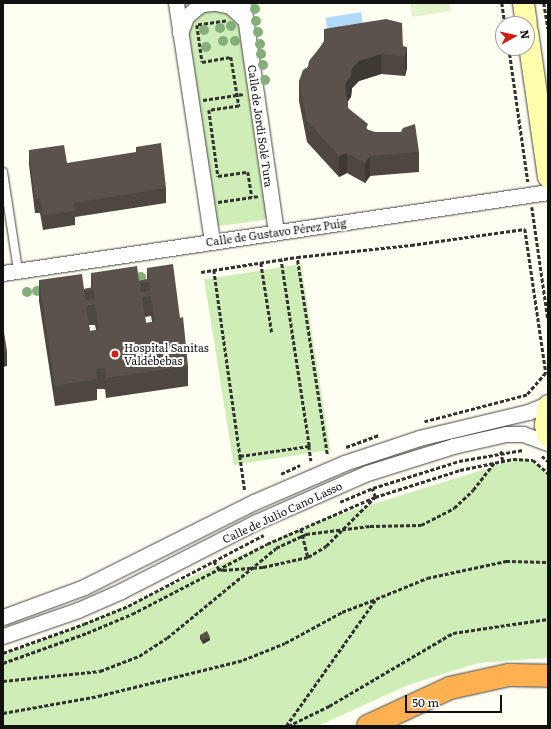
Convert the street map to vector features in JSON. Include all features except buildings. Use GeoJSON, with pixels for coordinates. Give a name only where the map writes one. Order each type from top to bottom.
{"type":"FeatureCollection","features":[{"type":"Feature","properties":{"kind":"highway"},"geometry":{"type":"LineString","coordinates":[[368,726],[450,688],[489,678],[509,675],[544,676]]}},
{"type":"Feature","properties":{"kind":"highway"},"geometry":{"type":"LineString","coordinates":[[393,726],[452,696],[544,676]]}},
{"type":"Feature","properties":{"kind":"street"},"geometry":{"type":"LineString","coordinates":[[176,3],[212,242]]}},
{"type":"Feature","properties":{"kind":"street"},"geometry":{"type":"LineString","coordinates":[[180,33],[186,17],[202,4],[213,3]]}},
{"type":"Feature","properties":{"kind":"street"},"geometry":{"type":"LineString","coordinates":[[216,3],[230,6],[245,20]]}},
{"type":"Feature","properties":{"kind":"street","name":"Calle de Jordi Solé Tura"},"geometry":{"type":"LineString","coordinates":[[243,3],[276,232]]}},
{"type":"Feature","properties":{"kind":"street"},"geometry":{"type":"LineString","coordinates":[[523,3],[525,16]]}},
{"type":"Feature","properties":{"kind":"street"},"geometry":{"type":"LineString","coordinates":[[531,56],[548,176]]}},
{"type":"Feature","properties":{"kind":"street","name":"Calle de Gustavo Pérez Puig"},"geometry":{"type":"LineString","coordinates":[[3,273],[548,192]]}},
{"type":"Feature","properties":{"kind":"street"},"geometry":{"type":"LineString","coordinates":[[544,444],[548,405]]}},
{"type":"Feature","properties":{"kind":"street","name":"Calle de Julio Cano Lasso"},"geometry":{"type":"LineString","coordinates":[[3,617],[84,587],[254,502],[344,463],[419,438],[528,412],[548,405]]}},
{"type":"Feature","properties":{"kind":"street","name":"Calle de Julio Cano Lasso"},"geometry":{"type":"LineString","coordinates":[[3,636],[78,610],[121,591],[256,522],[367,473],[454,446],[506,434],[523,434],[544,444]]}},
{"type":"Feature","properties":{"kind":"lane"},"geometry":{"type":"LineString","coordinates":[[3,172],[18,270]]}},
{"type":"Feature","properties":{"kind":"path"},"geometry":{"type":"LineString","coordinates":[[502,3],[504,16]]}},
{"type":"Feature","properties":{"kind":"path"},"geometry":{"type":"LineString","coordinates":[[544,3],[548,29]]}},
{"type":"Feature","properties":{"kind":"path"},"geometry":{"type":"LineString","coordinates":[[227,16],[228,21],[197,25],[202,62],[231,57],[238,106],[209,110],[218,176],[248,172],[252,197]]}},
{"type":"Feature","properties":{"kind":"path"},"geometry":{"type":"LineString","coordinates":[[199,101],[247,93]]}},
{"type":"Feature","properties":{"kind":"path"},"geometry":{"type":"LineString","coordinates":[[212,203],[264,195]]}},
{"type":"Feature","properties":{"kind":"path"},"geometry":{"type":"LineString","coordinates":[[201,272],[297,257],[411,245],[525,228],[546,373]]}},
{"type":"Feature","properties":{"kind":"path"},"geometry":{"type":"LineString","coordinates":[[297,257],[327,454]]}},
{"type":"Feature","properties":{"kind":"path"},"geometry":{"type":"LineString","coordinates":[[281,260],[311,461]]}},
{"type":"Feature","properties":{"kind":"path"},"geometry":{"type":"LineString","coordinates":[[261,263],[272,333]]}},
{"type":"Feature","properties":{"kind":"path"},"geometry":{"type":"LineString","coordinates":[[214,270],[245,490]]}},
{"type":"Feature","properties":{"kind":"path"},"geometry":{"type":"LineString","coordinates":[[544,444],[548,461]]}},
{"type":"Feature","properties":{"kind":"path"},"geometry":{"type":"LineString","coordinates":[[240,456],[309,446]]}},
{"type":"Feature","properties":{"kind":"path"},"geometry":{"type":"LineString","coordinates":[[338,502],[372,488],[459,461],[512,450],[529,450]]}},
{"type":"Feature","properties":{"kind":"path"},"geometry":{"type":"LineString","coordinates":[[3,663],[87,634],[132,614],[301,529],[375,497],[495,462],[528,458],[548,473]]}},
{"type":"Feature","properties":{"kind":"path"},"geometry":{"type":"LineString","coordinates":[[3,681],[100,670],[139,656],[168,638],[276,548],[304,535],[345,529],[420,525],[454,508],[473,490],[495,462]]}},
{"type":"Feature","properties":{"kind":"path"},"geometry":{"type":"LineString","coordinates":[[372,488],[375,497]]}},
{"type":"Feature","properties":{"kind":"path"},"geometry":{"type":"LineString","coordinates":[[219,569],[291,563],[308,557],[326,546],[345,529],[375,497]]}},
{"type":"Feature","properties":{"kind":"path"},"geometry":{"type":"LineString","coordinates":[[301,529],[304,535],[308,557]]}},
{"type":"Feature","properties":{"kind":"path"},"geometry":{"type":"LineString","coordinates":[[3,653],[84,624],[122,608],[270,532]]}},
{"type":"Feature","properties":{"kind":"path"},"geometry":{"type":"LineString","coordinates":[[3,713],[98,696],[243,660],[285,643],[342,612],[427,578],[506,560],[548,562]]}},
{"type":"Feature","properties":{"kind":"path"},"geometry":{"type":"LineString","coordinates":[[214,561],[219,569]]}},
{"type":"Feature","properties":{"kind":"path"},"geometry":{"type":"LineString","coordinates":[[287,726],[376,599]]}},
{"type":"Feature","properties":{"kind":"path"},"geometry":{"type":"LineString","coordinates":[[287,726],[329,706],[453,633],[548,619]]}},
{"type":"Feature","properties":{"kind":"green space"},"geometry":{"type":"Polygon","coordinates":[[[179,3],[238,3],[269,215],[264,220],[219,226],[213,223],[179,3]]]}},
{"type":"Feature","properties":{"kind":"green space"},"geometry":{"type":"Polygon","coordinates":[[[410,3],[450,3],[451,11],[412,17],[410,3]]]}},
{"type":"Feature","properties":{"kind":"green space"},"geometry":{"type":"Polygon","coordinates":[[[301,264],[330,450],[234,465],[204,279],[301,264]]]}},
{"type":"Feature","properties":{"kind":"green space"},"geometry":{"type":"Polygon","coordinates":[[[521,458],[548,469],[548,658],[478,663],[408,685],[318,726],[3,726],[3,656],[105,615],[315,522],[521,458]]]}},
{"type":"Feature","properties":{"kind":"water"},"geometry":{"type":"Polygon","coordinates":[[[361,12],[363,24],[327,29],[325,18],[361,12]]]}},
{"type":"Feature","properties":{"kind":"place","name":"Hospital Sanitas Valdebebas"},"geometry":{"type":"Point","coordinates":[115,354]}}]}
